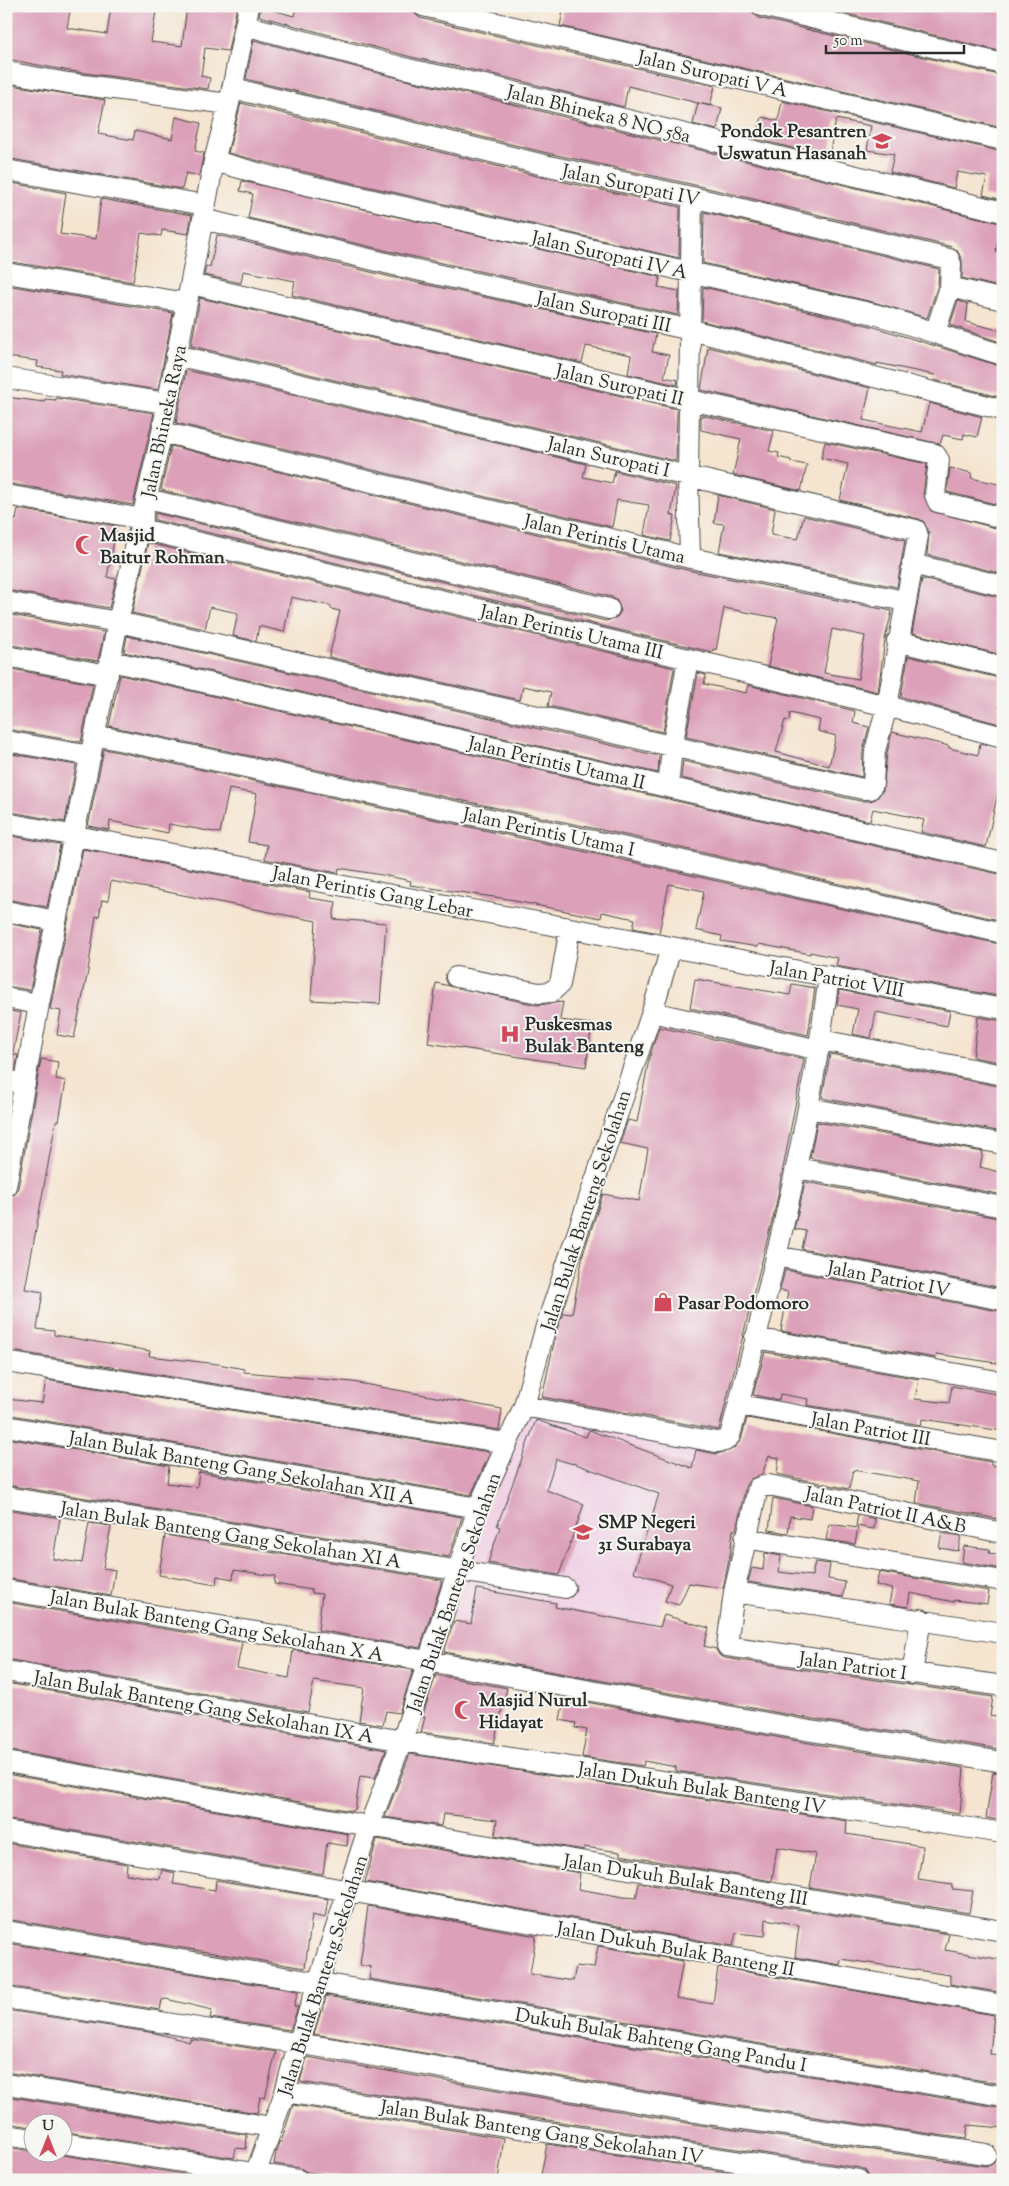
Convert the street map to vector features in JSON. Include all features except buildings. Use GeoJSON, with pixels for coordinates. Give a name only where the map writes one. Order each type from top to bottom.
{"type":"FeatureCollection","features":[{"type":"Feature","properties":{"kind":"street","name":"Jalan Suropati V A"},"geometry":{"type":"LineString","coordinates":[[423,6],[1003,140]]}},
{"type":"Feature","properties":{"kind":"street"},"geometry":{"type":"LineString","coordinates":[[762,6],[1003,64]]}},
{"type":"Feature","properties":{"kind":"street","name":"Jalan Bhineka Raya"},"geometry":{"type":"LineString","coordinates":[[7,1174],[16,1082],[39,1004],[118,622],[162,432],[166,403],[214,161],[250,19]]}},
{"type":"Feature","properties":{"kind":"street","name":"Jalan Bhineka 8 NO 58a"},"geometry":{"type":"LineString","coordinates":[[250,19],[408,69],[494,87],[1003,212]]}},
{"type":"Feature","properties":{"kind":"street","name":"Jalan Suropati IV"},"geometry":{"type":"LineString","coordinates":[[6,72],[68,83],[231,96],[692,197],[949,259],[952,264],[950,287]]}},
{"type":"Feature","properties":{"kind":"street","name":"Jalan Suropati IV A"},"geometry":{"type":"LineString","coordinates":[[214,161],[272,177],[874,314],[928,329],[1003,355]]}},
{"type":"Feature","properties":{"kind":"street","name":"Jalan Suropati III"},"geometry":{"type":"LineString","coordinates":[[6,170],[204,212],[394,265],[691,330],[1003,410]]}},
{"type":"Feature","properties":{"kind":"street"},"geometry":{"type":"LineString","coordinates":[[690,558],[688,475],[692,197]]}},
{"type":"Feature","properties":{"kind":"street"},"geometry":{"type":"LineString","coordinates":[[6,273],[187,303]]}},
{"type":"Feature","properties":{"kind":"street","name":"Jalan Suropati II"},"geometry":{"type":"LineString","coordinates":[[191,284],[690,400],[935,454],[939,460],[934,495],[938,502],[1003,518]]}},
{"type":"Feature","properties":{"kind":"street"},"geometry":{"type":"LineString","coordinates":[[935,333],[950,287],[1003,300]]}},
{"type":"Feature","properties":{"kind":"street","name":"Jalan Suropati I"},"geometry":{"type":"LineString","coordinates":[[176,356],[916,530],[918,536],[912,564]]}},
{"type":"Feature","properties":{"kind":"street"},"geometry":{"type":"LineString","coordinates":[[6,378],[166,403]]}},
{"type":"Feature","properties":{"kind":"street","name":"Jalan Perintis Utama"},"geometry":{"type":"LineString","coordinates":[[162,432],[690,558],[905,601]]}},
{"type":"Feature","properties":{"kind":"street","name":"Jalan Perintis Utama III"},"geometry":{"type":"LineString","coordinates":[[6,495],[142,524],[688,659],[887,706],[1003,737]]}},
{"type":"Feature","properties":{"kind":"street"},"geometry":{"type":"LineString","coordinates":[[147,500],[609,609]]}},
{"type":"Feature","properties":{"kind":"street"},"geometry":{"type":"LineString","coordinates":[[6,602],[118,622],[672,748],[870,789],[873,784],[875,751],[887,706],[912,564],[1003,586]]}},
{"type":"Feature","properties":{"kind":"street"},"geometry":{"type":"LineString","coordinates":[[897,641],[1003,667]]}},
{"type":"Feature","properties":{"kind":"street","name":"Jalan Perintis Utama II"},"geometry":{"type":"LineString","coordinates":[[6,656],[109,668],[668,787],[1003,864]]}},
{"type":"Feature","properties":{"kind":"street"},"geometry":{"type":"LineString","coordinates":[[668,787],[672,748],[688,659]]}},
{"type":"Feature","properties":{"kind":"street","name":"Jalan Perintis Utama I"},"geometry":{"type":"LineString","coordinates":[[95,735],[613,845],[1003,933]]}},
{"type":"Feature","properties":{"kind":"street"},"geometry":{"type":"LineString","coordinates":[[6,741],[91,756]]}},
{"type":"Feature","properties":{"kind":"street","name":"Jalan Perintis Gang Lebar"},"geometry":{"type":"LineString","coordinates":[[6,823],[671,948]]}},
{"type":"Feature","properties":{"kind":"street"},"geometry":{"type":"LineString","coordinates":[[6,911],[56,921]]}},
{"type":"Feature","properties":{"kind":"street"},"geometry":{"type":"LineString","coordinates":[[456,977],[539,993],[551,992],[560,984],[570,928]]}},
{"type":"Feature","properties":{"kind":"street","name":"Jalan Patriot VIII"},"geometry":{"type":"LineString","coordinates":[[671,948],[1003,1009]]}},
{"type":"Feature","properties":{"kind":"street","name":"Jalan Bulak Banteng Sekolahan"},"geometry":{"type":"LineString","coordinates":[[255,2177],[285,2092],[298,2044],[320,1981],[368,1826],[402,1741],[456,1571],[478,1508],[524,1406],[546,1326],[652,1012],[671,948]]}},
{"type":"Feature","properties":{"kind":"street"},"geometry":{"type":"LineString","coordinates":[[524,1406],[716,1442],[725,1441],[730,1436],[797,1168],[820,1045],[829,976]]}},
{"type":"Feature","properties":{"kind":"street"},"geometry":{"type":"LineString","coordinates":[[6,998],[39,1004]]}},
{"type":"Feature","properties":{"kind":"street"},"geometry":{"type":"LineString","coordinates":[[652,1012],[820,1045],[1003,1074]]}},
{"type":"Feature","properties":{"kind":"street"},"geometry":{"type":"LineString","coordinates":[[809,1108],[1003,1144]]}},
{"type":"Feature","properties":{"kind":"street"},"geometry":{"type":"LineString","coordinates":[[797,1168],[1003,1207]]}},
{"type":"Feature","properties":{"kind":"street","name":"Jalan Patriot IV"},"geometry":{"type":"LineString","coordinates":[[776,1256],[1003,1300]]}},
{"type":"Feature","properties":{"kind":"street"},"geometry":{"type":"LineString","coordinates":[[755,1338],[1003,1382]]}},
{"type":"Feature","properties":{"kind":"street"},"geometry":{"type":"LineString","coordinates":[[6,1362],[506,1443]]}},
{"type":"Feature","properties":{"kind":"street","name":"Jalan Patriot III"},"geometry":{"type":"LineString","coordinates":[[738,1405],[1003,1452]]}},
{"type":"Feature","properties":{"kind":"street","name":"Jalan Bulak Banteng Gang Sekolahan XII A"},"geometry":{"type":"LineString","coordinates":[[6,1426],[478,1508]]}},
{"type":"Feature","properties":{"kind":"street","name":"Jalan Patriot II A&B"},"geometry":{"type":"LineString","coordinates":[[745,1538],[758,1488],[769,1485],[1003,1533]]}},
{"type":"Feature","properties":{"kind":"street","name":"Jalan Bulak Banteng Gang Sekolahan XI A"},"geometry":{"type":"LineString","coordinates":[[6,1497],[565,1588]]}},
{"type":"Feature","properties":{"kind":"street"},"geometry":{"type":"LineString","coordinates":[[1003,1581],[745,1538],[734,1592],[1003,1633]]}},
{"type":"Feature","properties":{"kind":"street","name":"Jalan Bulak Banteng Gang Sekolahan X A"},"geometry":{"type":"LineString","coordinates":[[6,1590],[428,1661],[805,1730],[1003,1762]]}},
{"type":"Feature","properties":{"kind":"street","name":"Jalan Patriot I"},"geometry":{"type":"LineString","coordinates":[[734,1592],[727,1646],[1003,1686]]}},
{"type":"Feature","properties":{"kind":"street"},"geometry":{"type":"LineString","coordinates":[[912,1674],[920,1619]]}},
{"type":"Feature","properties":{"kind":"street","name":"Jalan Bulak Banteng Gang Sekolahan IX A"},"geometry":{"type":"LineString","coordinates":[[6,1671],[402,1741]]}},
{"type":"Feature","properties":{"kind":"street","name":"Jalan Dukuh Bulak Banteng IV"},"geometry":{"type":"LineString","coordinates":[[402,1741],[1003,1833]]}},
{"type":"Feature","properties":{"kind":"street","name":"Jalan Dukuh Bulak Banteng III"},"geometry":{"type":"LineString","coordinates":[[6,1762],[368,1826],[1003,1931]]}},
{"type":"Feature","properties":{"kind":"street","name":"Jalan Dukuh Bulak Banteng II"},"geometry":{"type":"LineString","coordinates":[[6,1831],[1003,2005]]}},
{"type":"Feature","properties":{"kind":"street","name":"Dukuh Bulak Bahteng Gang Pandu I"},"geometry":{"type":"LineString","coordinates":[[6,1931],[320,1981],[1003,2096]]}},
{"type":"Feature","properties":{"kind":"street"},"geometry":{"type":"LineString","coordinates":[[6,1998],[298,2044],[701,2113],[986,2154]]}},
{"type":"Feature","properties":{"kind":"street"},"geometry":{"type":"LineString","coordinates":[[6,2084],[272,2126]]}},
{"type":"Feature","properties":{"kind":"street","name":"Jalan Bulak Banteng Gang Sekolahan IV"},"geometry":{"type":"LineString","coordinates":[[285,2092],[858,2180]]}},
{"type":"Feature","properties":{"kind":"street"},"geometry":{"type":"LineString","coordinates":[[6,2135],[22,2137]]}},
{"type":"Feature","properties":{"kind":"street"},"geometry":{"type":"LineString","coordinates":[[72,2146],[255,2177],[298,2180]]}},
{"type":"Feature","properties":{"kind":"shaded area","name":"SMP Negeri 31 Surabaya"},"geometry":{"type":"Polygon","coordinates":[[[521,1409],[712,1446],[646,1656],[452,1619],[521,1409]]]}},
{"type":"Feature","properties":{"kind":"place","name":"Pondok Pesantren Uswatun Hasanah"},"geometry":{"type":"Point","coordinates":[882,141]}},
{"type":"Feature","properties":{"kind":"place","name":"Masjid Baitur Rohman"},"geometry":{"type":"Point","coordinates":[85,545]}},
{"type":"Feature","properties":{"kind":"place","name":"Puskesmas Bulak Banteng"},"geometry":{"type":"Point","coordinates":[510,1034]}},
{"type":"Feature","properties":{"kind":"place","name":"Pasar Podomoro"},"geometry":{"type":"Point","coordinates":[663,1302]}},
{"type":"Feature","properties":{"kind":"place","name":"SMP Negeri 31 Surabaya"},"geometry":{"type":"Point","coordinates":[583,1532]}},
{"type":"Feature","properties":{"kind":"place","name":"Masjid Nurul Hidayat"},"geometry":{"type":"Point","coordinates":[464,1710]}}]}
